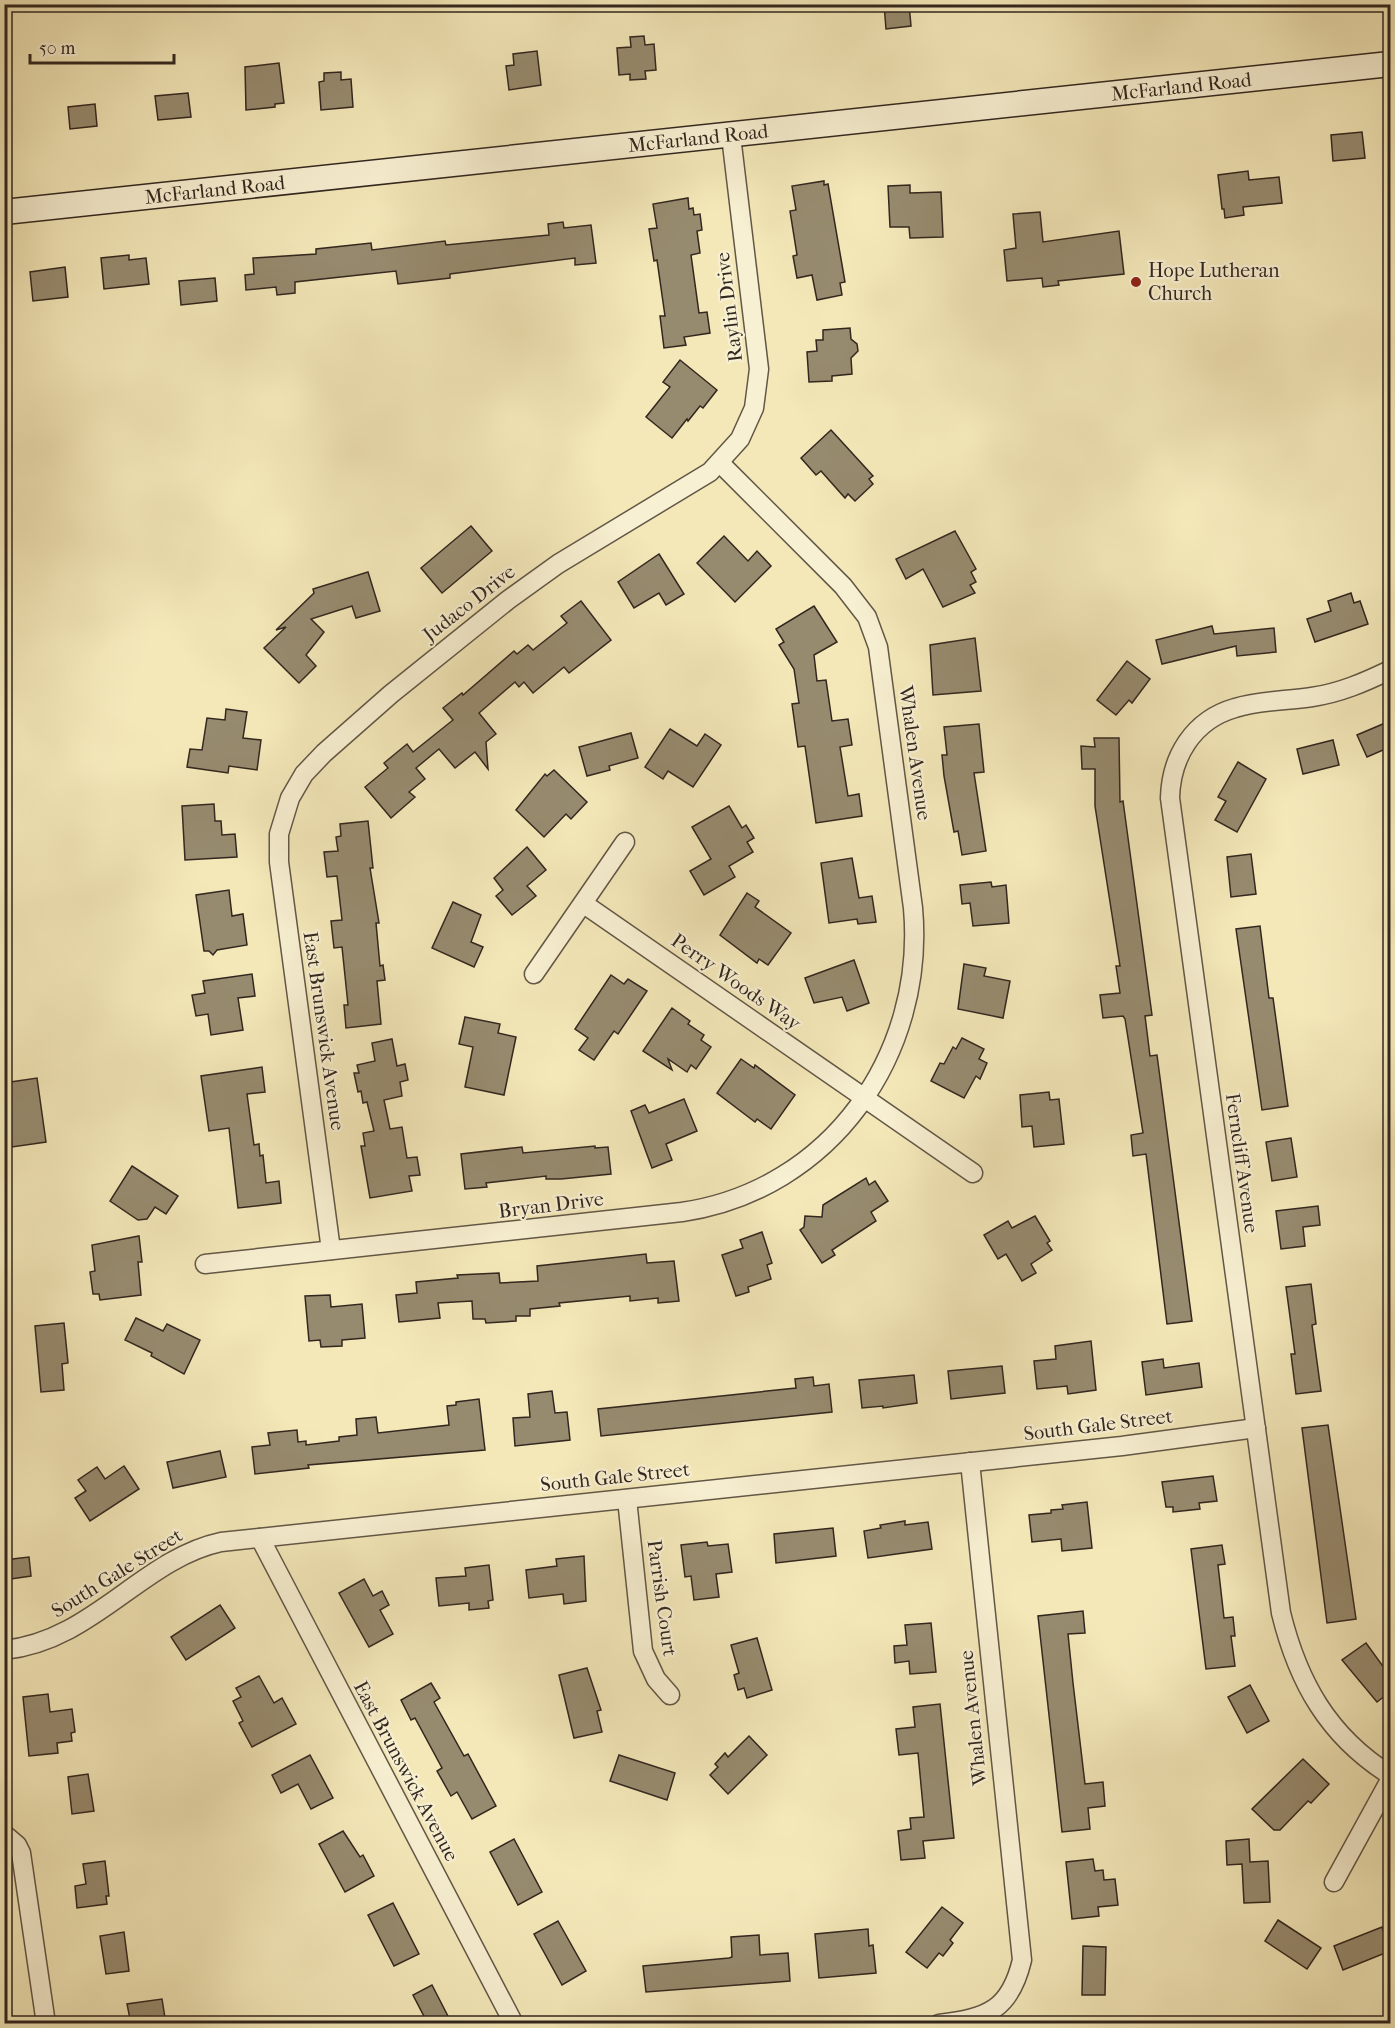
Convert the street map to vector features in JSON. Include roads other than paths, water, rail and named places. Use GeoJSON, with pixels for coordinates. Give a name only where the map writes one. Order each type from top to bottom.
{"type":"FeatureCollection","features":[{"type":"Feature","properties":{"kind":"street","name":"McFarland Road"},"geometry":{"type":"LineString","coordinates":[[4,212],[1390,64]]}},
{"type":"Feature","properties":{"kind":"street","name":"Raylin Drive"},"geometry":{"type":"LineString","coordinates":[[720,463],[740,439],[751,418],[758,397],[759,369],[731,136]]}},
{"type":"Feature","properties":{"kind":"street","name":"Judaco Drive"},"geometry":{"type":"LineString","coordinates":[[282,819],[304,774],[391,694],[508,600],[558,564],[696,481],[720,463]]}},
{"type":"Feature","properties":{"kind":"street","name":"Whalen Avenue"},"geometry":{"type":"LineString","coordinates":[[720,463],[843,586],[867,617],[878,647],[913,908],[915,944],[911,990],[901,1025],[884,1067],[863,1098]]}},
{"type":"Feature","properties":{"kind":"street","name":"Ferncliff Avenue"},"geometry":{"type":"LineString","coordinates":[[1390,670],[1328,694],[1242,706],[1225,711],[1209,720],[1189,739],[1171,780],[1171,807],[1281,1613],[1292,1656],[1303,1680],[1327,1718],[1357,1750],[1390,1775]]}},
{"type":"Feature","properties":{"kind":"street","name":"East Brunswick Avenue"},"geometry":{"type":"LineString","coordinates":[[282,819],[278,852],[331,1250]]}},
{"type":"Feature","properties":{"kind":"street"},"geometry":{"type":"LineString","coordinates":[[534,974],[625,842]]}},
{"type":"Feature","properties":{"kind":"street","name":"Perry Woods Way"},"geometry":{"type":"LineString","coordinates":[[584,904],[973,1173]]}},
{"type":"Feature","properties":{"kind":"street","name":"Bryan Drive"},"geometry":{"type":"LineString","coordinates":[[205,1264],[682,1212],[724,1203],[775,1182],[811,1157],[843,1126],[863,1098]]}},
{"type":"Feature","properties":{"kind":"street","name":"South Gale Street"},"geometry":{"type":"LineString","coordinates":[[4,1650],[38,1643],[69,1630],[197,1549],[221,1542],[1122,1446],[1256,1428]]}},
{"type":"Feature","properties":{"kind":"street","name":"Whalen Avenue"},"geometry":{"type":"LineString","coordinates":[[939,2024],[978,2018],[999,2006],[1014,1987],[1022,1960],[970,1462]]}},
{"type":"Feature","properties":{"kind":"street","name":"Parrish Court"},"geometry":{"type":"LineString","coordinates":[[627,1499],[643,1651],[649,1667],[670,1695]]}},
{"type":"Feature","properties":{"kind":"street","name":"East Brunswick Avenue"},"geometry":{"type":"LineString","coordinates":[[260,1538],[514,2024]]}},
{"type":"Feature","properties":{"kind":"street"},"geometry":{"type":"LineString","coordinates":[[1334,1882],[1390,1780]]}},
{"type":"Feature","properties":{"kind":"street"},"geometry":{"type":"LineString","coordinates":[[4,1834],[17,1845],[21,1853],[46,2024]]}},
{"type":"Feature","properties":{"kind":"place","name":"Hope Lutheran Church"},"geometry":{"type":"Point","coordinates":[1136,282]}}]}
